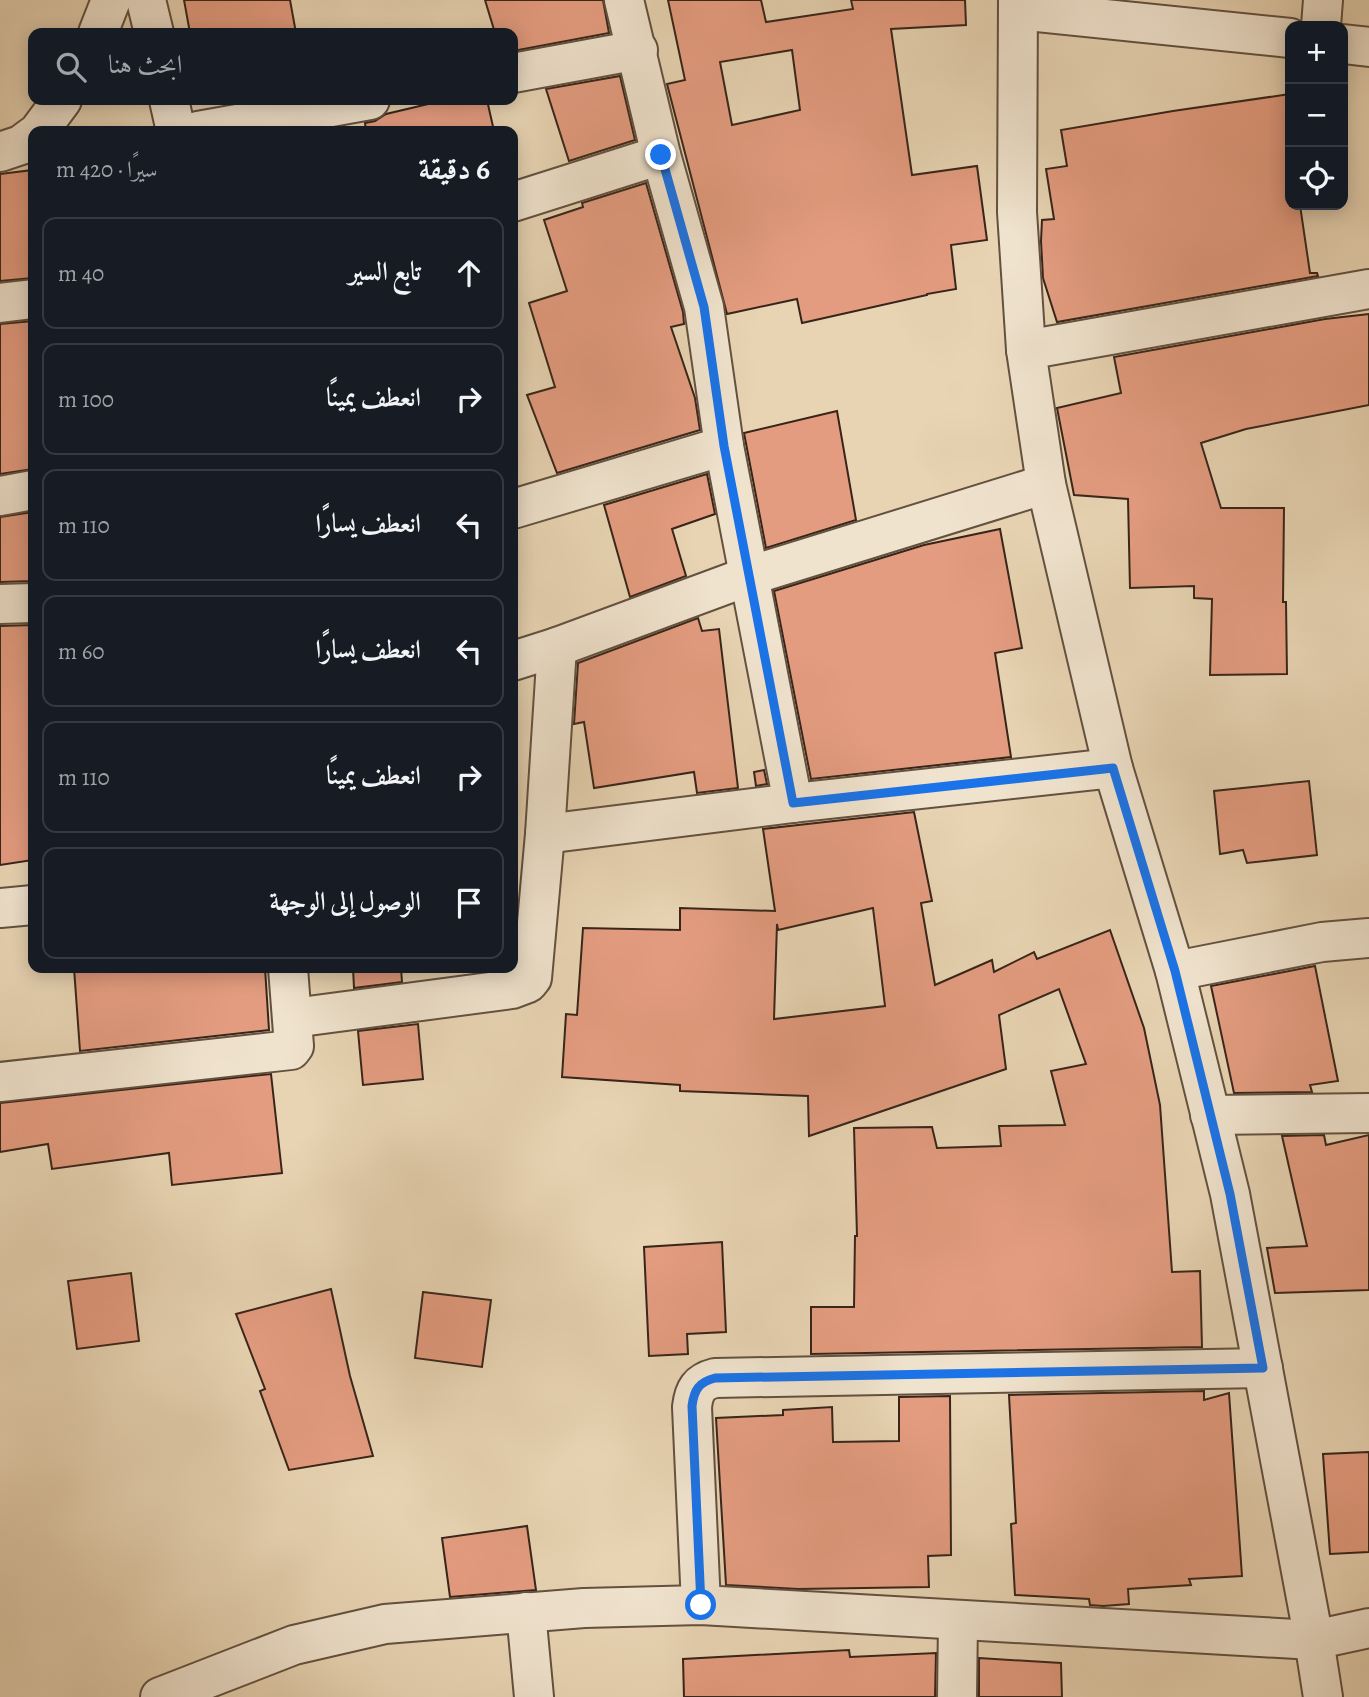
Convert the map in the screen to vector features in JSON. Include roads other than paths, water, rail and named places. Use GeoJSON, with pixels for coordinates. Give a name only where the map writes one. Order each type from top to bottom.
{"type":"FeatureCollection","features":[{"type":"Feature","properties":{"kind":"street"},"geometry":{"type":"LineString","coordinates":[[99,28],[111,0]]}},
{"type":"Feature","properties":{"kind":"street"},"geometry":{"type":"LineString","coordinates":[[146,0],[153,28]]}},
{"type":"Feature","properties":{"kind":"street"},"geometry":{"type":"LineString","coordinates":[[624,0],[661,155],[704,307],[724,446],[793,803]]}},
{"type":"Feature","properties":{"kind":"street"},"geometry":{"type":"LineString","coordinates":[[1321,21],[1323,0]]}},
{"type":"Feature","properties":{"kind":"street"},"geometry":{"type":"LineString","coordinates":[[1285,37],[1018,5],[1017,212],[1026,350],[1046,484],[1113,768],[1175,971],[1230,1194],[1323,1697]]}},
{"type":"Feature","properties":{"kind":"street"},"geometry":{"type":"LineString","coordinates":[[1348,45],[1369,47]]}},
{"type":"Feature","properties":{"kind":"street"},"geometry":{"type":"LineString","coordinates":[[518,73],[638,50]]}},
{"type":"Feature","properties":{"kind":"street"},"geometry":{"type":"LineString","coordinates":[[43,126],[58,105]]}},
{"type":"Feature","properties":{"kind":"street"},"geometry":{"type":"LineString","coordinates":[[170,105],[175,126]]}},
{"type":"Feature","properties":{"kind":"street"},"geometry":{"type":"LineString","coordinates":[[226,126],[342,105]]}},
{"type":"Feature","properties":{"kind":"street"},"geometry":{"type":"LineString","coordinates":[[0,152],[28,140]]}},
{"type":"Feature","properties":{"kind":"street"},"geometry":{"type":"LineString","coordinates":[[518,200],[661,155]]}},
{"type":"Feature","properties":{"kind":"street"},"geometry":{"type":"LineString","coordinates":[[1026,350],[1369,289]]}},
{"type":"Feature","properties":{"kind":"street"},"geometry":{"type":"LineString","coordinates":[[0,303],[28,300]]}},
{"type":"Feature","properties":{"kind":"street"},"geometry":{"type":"LineString","coordinates":[[518,508],[724,446]]}},
{"type":"Feature","properties":{"kind":"street"},"geometry":{"type":"LineString","coordinates":[[518,659],[749,576],[1046,484]]}},
{"type":"Feature","properties":{"kind":"street"},"geometry":{"type":"LineString","coordinates":[[0,496],[28,491]]}},
{"type":"Feature","properties":{"kind":"street"},"geometry":{"type":"LineString","coordinates":[[0,604],[28,603]]}},
{"type":"Feature","properties":{"kind":"street"},"geometry":{"type":"LineString","coordinates":[[293,1018],[512,989],[528,983],[533,973],[545,834],[557,647]]}},
{"type":"Feature","properties":{"kind":"street"},"geometry":{"type":"LineString","coordinates":[[545,834],[793,803],[1113,768]]}},
{"type":"Feature","properties":{"kind":"street"},"geometry":{"type":"LineString","coordinates":[[0,908],[28,905]]}},
{"type":"Feature","properties":{"kind":"street"},"geometry":{"type":"LineString","coordinates":[[1175,971],[1322,942],[1369,938]]}},
{"type":"Feature","properties":{"kind":"street"},"geometry":{"type":"LineString","coordinates":[[0,1082],[289,1050],[294,1046],[288,973]]}},
{"type":"Feature","properties":{"kind":"street"},"geometry":{"type":"LineString","coordinates":[[1210,1115],[1369,1113]]}},
{"type":"Feature","properties":{"kind":"street"},"geometry":{"type":"LineString","coordinates":[[701,1605],[692,1406],[697,1388],[706,1380],[1263,1368]]}},
{"type":"Feature","properties":{"kind":"street"},"geometry":{"type":"LineString","coordinates":[[160,1697],[294,1644],[385,1624],[584,1608],[701,1605],[1314,1640],[1369,1628]]}},
{"type":"Feature","properties":{"kind":"street"},"geometry":{"type":"LineString","coordinates":[[526,1612],[534,1697]]}},
{"type":"Feature","properties":{"kind":"street"},"geometry":{"type":"LineString","coordinates":[[957,1697],[958,1621]]}}]}
